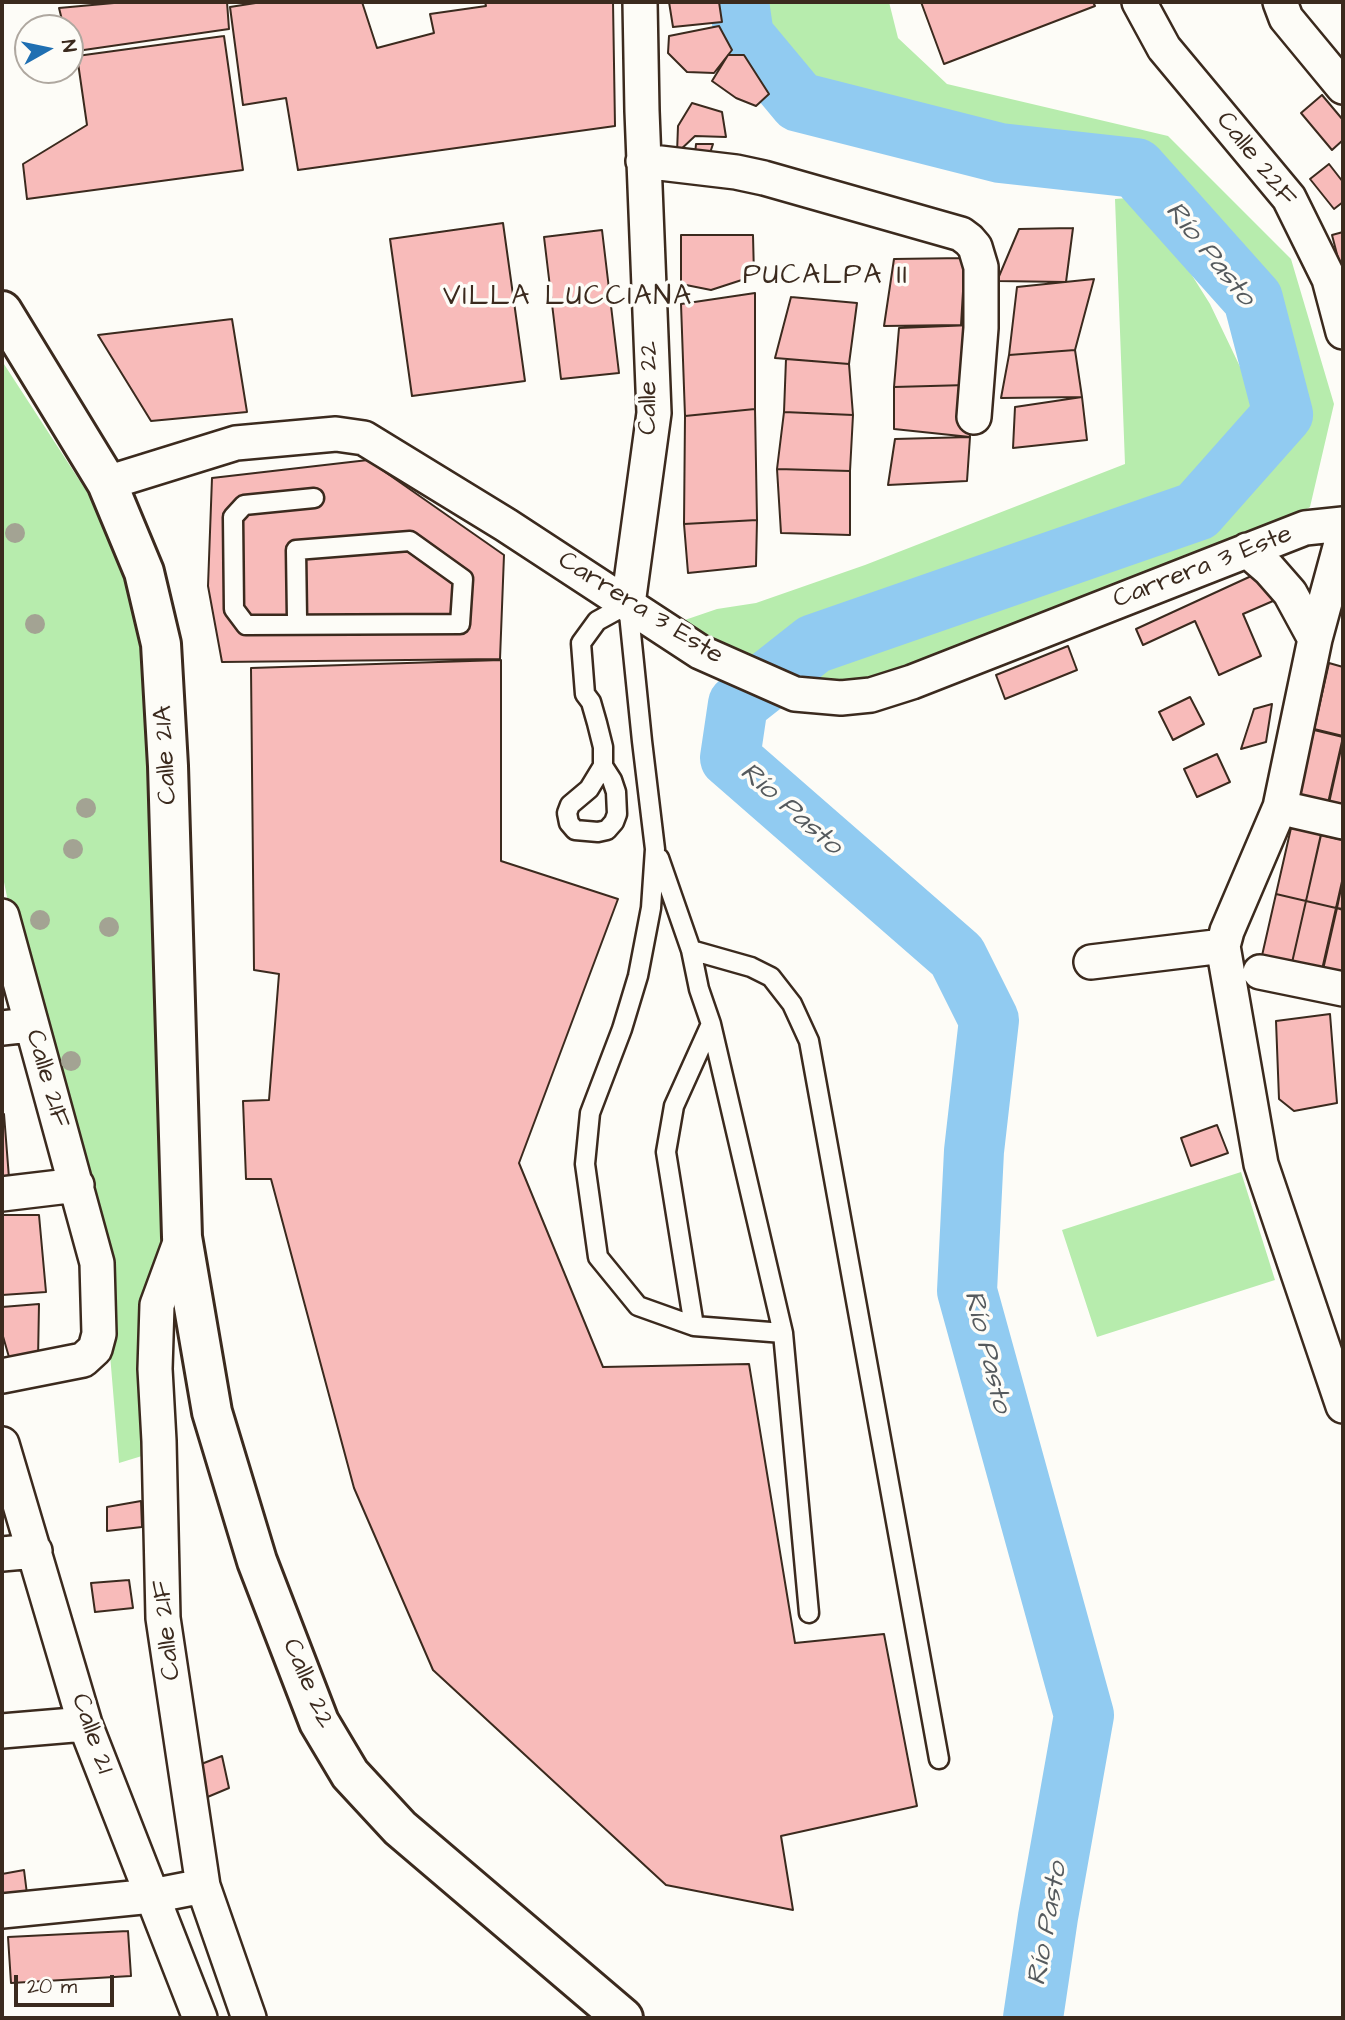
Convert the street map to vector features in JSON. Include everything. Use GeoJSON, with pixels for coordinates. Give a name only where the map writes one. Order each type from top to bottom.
{"type":"FeatureCollection","features":[{"type":"Feature","properties":{"kind":"main road","name":"Calle 21A"},"geometry":{"type":"LineString","coordinates":[[2,312],[107,483],[144,572],[161,644],[168,766],[182,1237]]}},
{"type":"Feature","properties":{"kind":"main road","name":"Calle 22"},"geometry":{"type":"LineString","coordinates":[[182,1237],[212,1412],[257,1561],[319,1722],[350,1774],[400,1828],[623,2018]]}},
{"type":"Feature","properties":{"kind":"street","name":"Calle 22"},"geometry":{"type":"LineString","coordinates":[[628,604],[654,413],[643,161],[640,2]]}},
{"type":"Feature","properties":{"kind":"street","name":"Calle 22F"},"geometry":{"type":"LineString","coordinates":[[1139,2],[1164,48],[1289,198],[1329,279],[1343,332]]}},
{"type":"Feature","properties":{"kind":"street"},"geometry":{"type":"LineString","coordinates":[[1280,2],[1286,18],[1343,87]]}},
{"type":"Feature","properties":{"kind":"street"},"geometry":{"type":"LineString","coordinates":[[643,161],[764,178],[961,234],[969,240],[975,247],[981,267],[981,328],[974,417]]}},
{"type":"Feature","properties":{"kind":"street","name":"Carrera 3 Este"},"geometry":{"type":"LineString","coordinates":[[107,483],[236,443],[336,434],[364,438],[506,525],[700,652],[795,694],[841,698],[871,695],[912,682],[1305,528],[1343,524]]}},
{"type":"Feature","properties":{"kind":"street"},"geometry":{"type":"LineString","coordinates":[[1343,536],[1330,641],[1280,807],[1223,946],[1261,1164],[1343,1406]]}},
{"type":"Feature","properties":{"kind":"street"},"geometry":{"type":"LineString","coordinates":[[1247,550],[1269,569],[1330,641]]}},
{"type":"Feature","properties":{"kind":"street"},"geometry":{"type":"LineString","coordinates":[[1295,811],[1343,822]]}},
{"type":"Feature","properties":{"kind":"street","name":"Calle 21F"},"geometry":{"type":"LineString","coordinates":[[2,916],[16,1026],[76,1185],[97,1263],[99,1334],[95,1349],[83,1360],[2,1376]]}},
{"type":"Feature","properties":{"kind":"street"},"geometry":{"type":"LineString","coordinates":[[1091,962],[1223,946]]}},
{"type":"Feature","properties":{"kind":"street"},"geometry":{"type":"LineString","coordinates":[[1261,972],[1343,989]]}},
{"type":"Feature","properties":{"kind":"street"},"geometry":{"type":"LineString","coordinates":[[2,1194],[76,1185]]}},
{"type":"Feature","properties":{"kind":"street","name":"Calle 21F"},"geometry":{"type":"LineString","coordinates":[[182,1237],[157,1305],[155,1369],[163,1618],[203,1886],[249,2018]]}},
{"type":"Feature","properties":{"kind":"street","name":"Calle 21"},"geometry":{"type":"LineString","coordinates":[[2,1444],[85,1724],[200,2018]]}},
{"type":"Feature","properties":{"kind":"street"},"geometry":{"type":"LineString","coordinates":[[2,1554],[35,1551]]}},
{"type":"Feature","properties":{"kind":"street"},"geometry":{"type":"LineString","coordinates":[[2,1731],[85,1724]]}},
{"type":"Feature","properties":{"kind":"street"},"geometry":{"type":"LineString","coordinates":[[2,1911],[152,1896],[203,1886]]}},
{"type":"Feature","properties":{"kind":"lane"},"geometry":{"type":"LineString","coordinates":[[297,618],[296,550],[410,541],[463,579],[460,624],[246,625],[234,609],[233,517],[244,505],[314,498]]}},
{"type":"Feature","properties":{"kind":"lane"},"geometry":{"type":"LineString","coordinates":[[603,766],[603,747],[591,702],[585,694],[581,643],[597,621],[628,604],[655,849],[652,908],[638,976],[622,1029],[590,1114],[585,1164],[598,1257],[638,1306],[694,1326],[783,1333]]}},
{"type":"Feature","properties":{"kind":"lane"},"geometry":{"type":"LineString","coordinates":[[655,849],[691,950],[699,989],[711,1024],[783,1333],[809,1614]]}},
{"type":"Feature","properties":{"kind":"lane"},"geometry":{"type":"LineString","coordinates":[[691,950],[751,967],[771,977],[792,1004],[809,1041],[939,1759]]}},
{"type":"Feature","properties":{"kind":"lane"},"geometry":{"type":"LineString","coordinates":[[694,1326],[666,1152],[674,1106],[711,1024]]}},
{"type":"Feature","properties":{"kind":"green space"},"geometry":{"type":"Polygon","coordinates":[[[760,2],[889,2],[898,38],[947,84],[1168,136],[1291,259],[1334,404],[1310,507],[1255,539],[891,682],[808,684],[814,658],[1066,570],[1198,529],[1298,424],[1263,291],[1145,161],[1011,147],[874,115],[807,95],[778,53],[760,12],[760,2]]]}},
{"type":"Feature","properties":{"kind":"green space"},"geometry":{"type":"Polygon","coordinates":[[[1140,197],[1210,304],[1266,421],[1177,512],[1027,558],[781,648],[759,665],[679,622],[717,609],[756,603],[865,565],[1125,464],[1115,199],[1140,197]]]}},
{"type":"Feature","properties":{"kind":"green space"},"geometry":{"type":"Polygon","coordinates":[[[2,361],[113,532],[146,644],[172,1127],[155,1452],[119,1463],[104,1282],[17,947],[2,872],[2,361]]]}},
{"type":"Feature","properties":{"kind":"green space"},"geometry":{"type":"Polygon","coordinates":[[[1241,1172],[1275,1280],[1097,1337],[1062,1230],[1241,1172]]]}},
{"type":"Feature","properties":{"kind":"building"},"geometry":{"type":"Polygon","coordinates":[[[125,2],[227,2],[229,29],[84,50],[84,14],[60,14],[59,8],[125,2]]]}},
{"type":"Feature","properties":{"kind":"building"},"geometry":{"type":"Polygon","coordinates":[[[262,2],[362,2],[377,48],[434,33],[430,14],[486,6],[485,2],[613,2],[615,126],[298,170],[286,98],[243,105],[230,7],[262,2]]]}},
{"type":"Feature","properties":{"kind":"building"},"geometry":{"type":"Polygon","coordinates":[[[669,2],[719,2],[722,22],[673,27],[669,2]]]}},
{"type":"Feature","properties":{"kind":"building"},"geometry":{"type":"Polygon","coordinates":[[[921,2],[1093,2],[1095,6],[944,64],[921,2]]]}},
{"type":"Feature","properties":{"kind":"building"},"geometry":{"type":"Polygon","coordinates":[[[719,26],[732,50],[714,73],[687,72],[668,53],[669,36],[719,26]]]}},
{"type":"Feature","properties":{"kind":"building"},"geometry":{"type":"Polygon","coordinates":[[[224,36],[243,170],[27,199],[23,164],[87,125],[81,84],[84,84],[84,55],[224,36]]]}},
{"type":"Feature","properties":{"kind":"building"},"geometry":{"type":"Polygon","coordinates":[[[728,55],[744,55],[769,94],[756,106],[736,98],[712,81],[728,55]]]}},
{"type":"Feature","properties":{"kind":"building"},"geometry":{"type":"Polygon","coordinates":[[[1322,95],[1343,120],[1343,140],[1332,150],[1301,113],[1322,95]]]}},
{"type":"Feature","properties":{"kind":"building"},"geometry":{"type":"Polygon","coordinates":[[[692,103],[722,112],[726,137],[695,136],[677,153],[678,126],[692,103]]]}},
{"type":"Feature","properties":{"kind":"building"},"geometry":{"type":"Polygon","coordinates":[[[696,144],[713,144],[706,165],[694,165],[696,144]]]}},
{"type":"Feature","properties":{"kind":"building"},"geometry":{"type":"Polygon","coordinates":[[[1329,164],[1343,182],[1343,202],[1334,209],[1310,179],[1329,164]]]}},
{"type":"Feature","properties":{"kind":"building"},"geometry":{"type":"Polygon","coordinates":[[[503,223],[525,381],[412,396],[390,239],[503,223]]]}},
{"type":"Feature","properties":{"kind":"building"},"geometry":{"type":"Polygon","coordinates":[[[1073,228],[1066,282],[997,281],[1019,229],[1073,228]]]}},
{"type":"Feature","properties":{"kind":"building"},"geometry":{"type":"Polygon","coordinates":[[[602,230],[619,373],[561,379],[544,237],[602,230]]]}},
{"type":"Feature","properties":{"kind":"building"},"geometry":{"type":"Polygon","coordinates":[[[1343,232],[1343,265],[1340,266],[1332,235],[1343,232]]]}},
{"type":"Feature","properties":{"kind":"building"},"geometry":{"type":"Polygon","coordinates":[[[681,235],[753,235],[754,276],[711,290],[681,284],[681,235]]]}},
{"type":"Feature","properties":{"kind":"building"},"geometry":{"type":"Polygon","coordinates":[[[965,258],[961,325],[884,326],[894,259],[965,258]]]}},
{"type":"Feature","properties":{"kind":"building"},"geometry":{"type":"Polygon","coordinates":[[[1094,279],[1075,350],[1009,355],[1017,287],[1094,279]]]}},
{"type":"Feature","properties":{"kind":"building"},"geometry":{"type":"Polygon","coordinates":[[[755,293],[755,409],[685,416],[681,304],[755,293]]]}},
{"type":"Feature","properties":{"kind":"building"},"geometry":{"type":"Polygon","coordinates":[[[791,297],[857,303],[849,364],[775,358],[791,297]]]}},
{"type":"Feature","properties":{"kind":"building"},"geometry":{"type":"Polygon","coordinates":[[[232,319],[247,412],[151,421],[98,335],[232,319]]]}},
{"type":"Feature","properties":{"kind":"building"},"geometry":{"type":"Polygon","coordinates":[[[972,325],[967,385],[894,387],[899,328],[972,325]]]}},
{"type":"Feature","properties":{"kind":"building"},"geometry":{"type":"Polygon","coordinates":[[[1075,350],[1082,397],[1001,398],[1009,355],[1075,350]]]}},
{"type":"Feature","properties":{"kind":"building"},"geometry":{"type":"Polygon","coordinates":[[[786,359],[849,364],[853,415],[784,412],[786,359]]]}},
{"type":"Feature","properties":{"kind":"building"},"geometry":{"type":"Polygon","coordinates":[[[967,385],[970,437],[894,429],[894,387],[967,385]]]}},
{"type":"Feature","properties":{"kind":"building"},"geometry":{"type":"Polygon","coordinates":[[[1082,397],[1087,440],[1013,448],[1015,407],[1082,397]]]}},
{"type":"Feature","properties":{"kind":"building"},"geometry":{"type":"Polygon","coordinates":[[[755,409],[757,520],[684,524],[685,416],[755,409]]]}},
{"type":"Feature","properties":{"kind":"building"},"geometry":{"type":"Polygon","coordinates":[[[784,412],[853,415],[850,471],[777,469],[784,412]]]}},
{"type":"Feature","properties":{"kind":"building"},"geometry":{"type":"Polygon","coordinates":[[[970,437],[967,481],[888,485],[895,439],[970,437]]]}},
{"type":"Feature","properties":{"kind":"building"},"geometry":{"type":"Polygon","coordinates":[[[368,460],[504,555],[500,659],[222,662],[208,586],[212,478],[368,460]]]}},
{"type":"Feature","properties":{"kind":"building"},"geometry":{"type":"Polygon","coordinates":[[[777,469],[850,471],[850,535],[781,533],[777,469]]]}},
{"type":"Feature","properties":{"kind":"building"},"geometry":{"type":"Polygon","coordinates":[[[757,520],[756,566],[688,573],[684,524],[757,520]]]}},
{"type":"Feature","properties":{"kind":"building"},"geometry":{"type":"Polygon","coordinates":[[[1260,572],[1273,601],[1243,614],[1261,656],[1219,675],[1195,621],[1143,645],[1136,629],[1260,572]]]}},
{"type":"Feature","properties":{"kind":"building"},"geometry":{"type":"Polygon","coordinates":[[[1068,646],[1077,670],[1005,699],[996,675],[1068,646]]]}},
{"type":"Feature","properties":{"kind":"building"},"geometry":{"type":"Polygon","coordinates":[[[501,660],[501,861],[618,899],[519,1163],[603,1367],[749,1364],[795,1643],[884,1634],[917,1806],[781,1836],[793,1910],[666,1885],[433,1670],[354,1488],[271,1179],[246,1179],[243,1101],[269,1100],[279,974],[254,970],[251,668],[501,660]]]}},
{"type":"Feature","properties":{"kind":"building"},"geometry":{"type":"Polygon","coordinates":[[[1329,663],[1343,667],[1343,736],[1314,729],[1329,663]]]}},
{"type":"Feature","properties":{"kind":"building"},"geometry":{"type":"Polygon","coordinates":[[[1190,697],[1204,724],[1173,740],[1159,712],[1190,697]]]}},
{"type":"Feature","properties":{"kind":"building"},"geometry":{"type":"Polygon","coordinates":[[[1272,704],[1266,742],[1241,749],[1254,709],[1272,704]]]}},
{"type":"Feature","properties":{"kind":"building"},"geometry":{"type":"Polygon","coordinates":[[[1314,730],[1343,737],[1328,803],[1299,796],[1314,730]]]}},
{"type":"Feature","properties":{"kind":"building"},"geometry":{"type":"Polygon","coordinates":[[[1343,740],[1343,806],[1329,803],[1343,740]]]}},
{"type":"Feature","properties":{"kind":"building"},"geometry":{"type":"Polygon","coordinates":[[[1217,754],[1230,782],[1197,797],[1184,769],[1217,754]]]}},
{"type":"Feature","properties":{"kind":"building"},"geometry":{"type":"Polygon","coordinates":[[[1291,828],[1321,834],[1306,901],[1276,894],[1291,828]]]}},
{"type":"Feature","properties":{"kind":"building"},"geometry":{"type":"Polygon","coordinates":[[[1321,835],[1343,840],[1343,877],[1336,908],[1306,901],[1321,835]]]}},
{"type":"Feature","properties":{"kind":"building"},"geometry":{"type":"Polygon","coordinates":[[[1343,879],[1343,909],[1337,908],[1343,879]]]}},
{"type":"Feature","properties":{"kind":"building"},"geometry":{"type":"Polygon","coordinates":[[[1276,894],[1306,901],[1291,967],[1261,960],[1276,894]]]}},
{"type":"Feature","properties":{"kind":"building"},"geometry":{"type":"Polygon","coordinates":[[[1306,901],[1336,908],[1321,974],[1291,967],[1306,901]]]}},
{"type":"Feature","properties":{"kind":"building"},"geometry":{"type":"Polygon","coordinates":[[[1337,908],[1343,910],[1343,979],[1322,974],[1337,908]]]}},
{"type":"Feature","properties":{"kind":"building"},"geometry":{"type":"Polygon","coordinates":[[[1330,1014],[1337,1103],[1294,1111],[1279,1099],[1276,1021],[1330,1014]]]}},
{"type":"Feature","properties":{"kind":"building"},"geometry":{"type":"Polygon","coordinates":[[[4,1114],[9,1178],[2,1178],[4,1114]]]}},
{"type":"Feature","properties":{"kind":"building"},"geometry":{"type":"Polygon","coordinates":[[[1217,1125],[1228,1153],[1191,1166],[1181,1138],[1217,1125]]]}},
{"type":"Feature","properties":{"kind":"building"},"geometry":{"type":"Polygon","coordinates":[[[2,1215],[39,1215],[46,1292],[2,1295],[2,1215]]]}},
{"type":"Feature","properties":{"kind":"building"},"geometry":{"type":"Polygon","coordinates":[[[39,1304],[38,1360],[11,1364],[2,1333],[2,1307],[39,1304]]]}},
{"type":"Feature","properties":{"kind":"building"},"geometry":{"type":"Polygon","coordinates":[[[141,1501],[142,1527],[107,1531],[107,1507],[141,1501]]]}},
{"type":"Feature","properties":{"kind":"building"},"geometry":{"type":"Polygon","coordinates":[[[129,1580],[133,1608],[95,1612],[91,1583],[129,1580]]]}},
{"type":"Feature","properties":{"kind":"building"},"geometry":{"type":"Polygon","coordinates":[[[222,1756],[229,1788],[198,1801],[191,1768],[222,1756]]]}},
{"type":"Feature","properties":{"kind":"building"},"geometry":{"type":"Polygon","coordinates":[[[24,1870],[27,1894],[2,1896],[2,1874],[24,1870]]]}},
{"type":"Feature","properties":{"kind":"building"},"geometry":{"type":"Polygon","coordinates":[[[128,1931],[131,1976],[11,1983],[8,1937],[128,1931]]]}},
{"type":"Feature","properties":{"kind":"waterway","name":"Río Pasto"},"geometry":{"type":"LineString","coordinates":[[739,2],[744,36],[799,102],[1000,153],[1136,168],[1253,299],[1283,414],[1197,511],[814,644],[738,704],[730,758],[957,956],[989,1020],[974,1151],[967,1291],[1084,1715],[1033,2018]]}},
{"type":"Feature","properties":{"kind":"district","name":"PUCALPA II"},"geometry":{"type":"Point","coordinates":[826,277]}},
{"type":"Feature","properties":{"kind":"district","name":"VILLA LUCCIANA"},"geometry":{"type":"Point","coordinates":[568,298]}}]}
